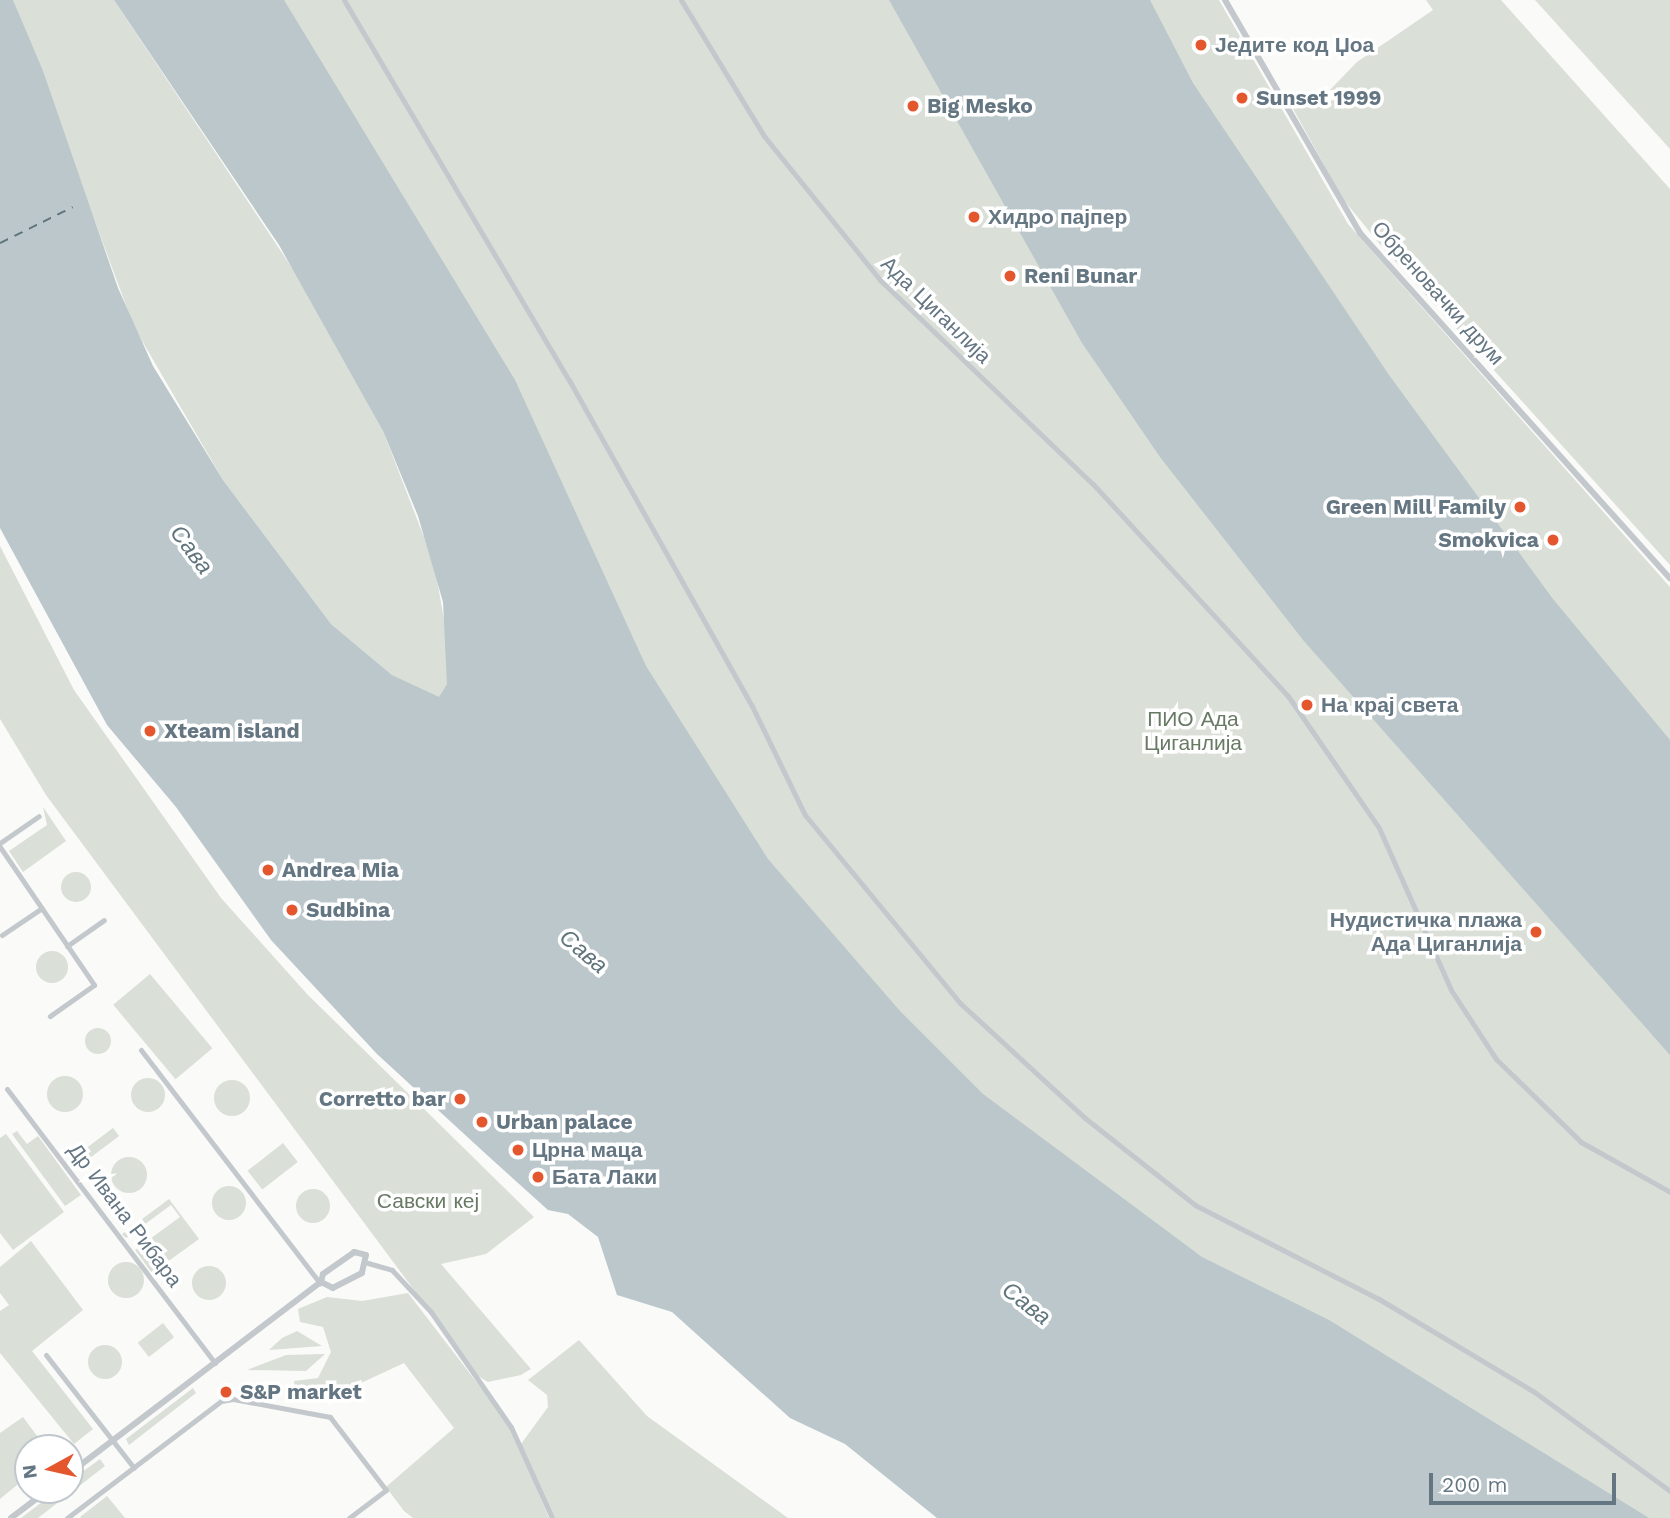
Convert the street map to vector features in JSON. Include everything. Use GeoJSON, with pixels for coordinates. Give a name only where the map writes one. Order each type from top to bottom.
{"type":"FeatureCollection","features":[{"type":"Feature","properties":{"kind":"street"},"geometry":{"type":"LineString","coordinates":[[344,0],[410,106],[441,174],[569,380],[752,706],[806,815],[951,993],[1085,1118],[1195,1205],[1379,1299],[1533,1391],[1670,1491]]}},
{"type":"Feature","properties":{"kind":"street","name":"Ада Циганлија"},"geometry":{"type":"LineString","coordinates":[[681,0],[764,136],[887,288],[1093,484],[1211,607],[1295,706],[1363,802],[1451,990],[1496,1059],[1581,1142],[1670,1192]]}},
{"type":"Feature","properties":{"kind":"street","name":"Обреновачки друм"},"geometry":{"type":"LineString","coordinates":[[1225,0],[1360,233],[1670,578]]}},
{"type":"Feature","properties":{"kind":"street"},"geometry":{"type":"LineString","coordinates":[[39,816],[0,845],[94,985],[50,1016]]}},
{"type":"Feature","properties":{"kind":"street"},"geometry":{"type":"LineString","coordinates":[[2,935],[42,908]]}},
{"type":"Feature","properties":{"kind":"street"},"geometry":{"type":"LineString","coordinates":[[67,946],[104,920]]}},
{"type":"Feature","properties":{"kind":"street"},"geometry":{"type":"LineString","coordinates":[[141,1050],[321,1283],[333,1288],[368,1263]]}},
{"type":"Feature","properties":{"kind":"street","name":"Др Ивана Рибара"},"geometry":{"type":"LineString","coordinates":[[7,1089],[215,1363]]}},
{"type":"Feature","properties":{"kind":"street"},"geometry":{"type":"LineString","coordinates":[[84,1463],[321,1283],[354,1252],[364,1252],[368,1263]]}},
{"type":"Feature","properties":{"kind":"street"},"geometry":{"type":"LineString","coordinates":[[368,1263],[392,1270],[416,1291],[521,1444],[552,1518]]}},
{"type":"Feature","properties":{"kind":"street"},"geometry":{"type":"LineString","coordinates":[[46,1355],[134,1468]]}},
{"type":"Feature","properties":{"kind":"street"},"geometry":{"type":"LineString","coordinates":[[66,1518],[233,1399],[328,1415],[386,1490],[349,1518]]}},
{"type":"Feature","properties":{"kind":"street"},"geometry":{"type":"LineString","coordinates":[[11,1518],[30,1504]]}},
{"type":"Feature","properties":{"kind":"green space"},"geometry":{"type":"Polygon","coordinates":[[[13,0],[114,0],[316,304],[383,431],[434,563],[447,637],[447,684],[439,698],[392,675],[331,624],[223,480],[134,327],[13,0]]]}},
{"type":"Feature","properties":{"kind":"green space","name":"ПИО Ада Циганлија"},"geometry":{"type":"Polygon","coordinates":[[[251,0],[1219,0],[1348,224],[1670,587],[1670,1518],[1577,1518],[1297,1354],[758,918],[251,0]]]}},
{"type":"Feature","properties":{"kind":"green space"},"geometry":{"type":"Polygon","coordinates":[[[1426,0],[1501,0],[1670,189],[1670,565],[1378,242],[1343,199],[1292,107],[1326,94],[1357,62],[1433,10],[1426,0]]]}},
{"type":"Feature","properties":{"kind":"green space"},"geometry":{"type":"Polygon","coordinates":[[[1535,0],[1670,0],[1670,149],[1535,0]]]}},
{"type":"Feature","properties":{"kind":"green space","name":"Савски кеј"},"geometry":{"type":"Polygon","coordinates":[[[0,546],[74,690],[221,898],[307,994],[534,1217],[486,1254],[441,1264],[531,1369],[521,1375],[488,1382],[478,1376],[46,795],[0,719],[0,546]]]}},
{"type":"Feature","properties":{"kind":"green space"},"geometry":{"type":"Polygon","coordinates":[[[43,807],[66,841],[23,872],[9,851],[47,825],[43,807]]]}},
{"type":"Feature","properties":{"kind":"green space"},"geometry":{"type":"Polygon","coordinates":[[[76,872],[82,873],[90,881],[90,893],[82,901],[76,902],[70,901],[62,893],[61,887],[62,881],[70,873],[76,872]]]}},
{"type":"Feature","properties":{"kind":"green space"},"geometry":{"type":"Polygon","coordinates":[[[52,951],[63,956],[68,967],[63,978],[52,983],[41,978],[36,967],[41,956],[52,951]]]}},
{"type":"Feature","properties":{"kind":"green space"},"geometry":{"type":"Polygon","coordinates":[[[150,974],[212,1048],[176,1079],[113,1005],[150,974]]]}},
{"type":"Feature","properties":{"kind":"green space"},"geometry":{"type":"Polygon","coordinates":[[[98,1028],[107,1032],[111,1041],[107,1050],[98,1054],[89,1050],[85,1041],[89,1032],[98,1028]]]}},
{"type":"Feature","properties":{"kind":"green space"},"geometry":{"type":"Polygon","coordinates":[[[65,1076],[77,1082],[83,1094],[77,1106],[65,1112],[53,1106],[47,1094],[53,1082],[65,1076]]]}},
{"type":"Feature","properties":{"kind":"green space"},"geometry":{"type":"Polygon","coordinates":[[[148,1078],[160,1083],[165,1095],[160,1107],[148,1112],[136,1107],[131,1095],[136,1083],[148,1078]]]}},
{"type":"Feature","properties":{"kind":"green space"},"geometry":{"type":"Polygon","coordinates":[[[232,1080],[244,1086],[250,1098],[244,1110],[232,1116],[220,1110],[214,1098],[220,1086],[232,1080]]]}},
{"type":"Feature","properties":{"kind":"green space"},"geometry":{"type":"Polygon","coordinates":[[[113,1128],[119,1136],[76,1168],[70,1160],[113,1128]]]}},
{"type":"Feature","properties":{"kind":"green space"},"geometry":{"type":"Polygon","coordinates":[[[17,1131],[27,1144],[38,1136],[81,1195],[65,1206],[12,1134],[17,1131]]]}},
{"type":"Feature","properties":{"kind":"green space"},"geometry":{"type":"Polygon","coordinates":[[[6,1134],[64,1212],[13,1250],[0,1233],[0,1138],[6,1134]]]}},
{"type":"Feature","properties":{"kind":"green space"},"geometry":{"type":"Polygon","coordinates":[[[283,1143],[298,1162],[262,1190],[248,1171],[283,1143]]]}},
{"type":"Feature","properties":{"kind":"green space"},"geometry":{"type":"Polygon","coordinates":[[[129,1157],[142,1162],[147,1175],[142,1188],[129,1193],[116,1188],[111,1175],[116,1162],[129,1157]]]}},
{"type":"Feature","properties":{"kind":"green space"},"geometry":{"type":"Polygon","coordinates":[[[229,1186],[241,1191],[246,1203],[241,1215],[229,1220],[217,1215],[212,1203],[217,1191],[229,1186]]]}},
{"type":"Feature","properties":{"kind":"green space"},"geometry":{"type":"Polygon","coordinates":[[[313,1189],[325,1194],[330,1206],[325,1218],[313,1223],[301,1218],[296,1206],[301,1194],[313,1189]]]}},
{"type":"Feature","properties":{"kind":"green space"},"geometry":{"type":"Polygon","coordinates":[[[169,1199],[199,1239],[152,1273],[135,1250],[180,1217],[171,1205],[126,1238],[122,1234],[169,1199]]]}},
{"type":"Feature","properties":{"kind":"green space"},"geometry":{"type":"Polygon","coordinates":[[[31,1241],[83,1310],[32,1351],[93,1429],[84,1436],[66,1434],[0,1353],[0,1311],[9,1305],[0,1293],[0,1267],[31,1241]]]}},
{"type":"Feature","properties":{"kind":"green space"},"geometry":{"type":"Polygon","coordinates":[[[126,1262],[139,1267],[144,1280],[139,1293],[126,1298],[113,1293],[108,1280],[113,1267],[126,1262]]]}},
{"type":"Feature","properties":{"kind":"green space"},"geometry":{"type":"Polygon","coordinates":[[[209,1266],[221,1271],[226,1283],[221,1295],[209,1300],[197,1295],[192,1283],[197,1271],[209,1266]]]}},
{"type":"Feature","properties":{"kind":"green space"},"geometry":{"type":"Polygon","coordinates":[[[408,1293],[511,1427],[549,1518],[413,1518],[404,1511],[386,1487],[454,1428],[404,1363],[346,1390],[295,1391],[294,1381],[318,1378],[331,1352],[323,1327],[300,1322],[298,1309],[327,1297],[362,1301],[408,1293]]]}},
{"type":"Feature","properties":{"kind":"green space"},"geometry":{"type":"Polygon","coordinates":[[[163,1323],[174,1337],[149,1357],[138,1343],[163,1323]]]}},
{"type":"Feature","properties":{"kind":"green space"},"geometry":{"type":"Polygon","coordinates":[[[297,1331],[322,1346],[269,1350],[282,1338],[297,1331]]]}},
{"type":"Feature","properties":{"kind":"green space"},"geometry":{"type":"Polygon","coordinates":[[[579,1340],[647,1416],[788,1518],[552,1518],[521,1444],[548,1407],[547,1395],[528,1380],[579,1340]]]}},
{"type":"Feature","properties":{"kind":"green space"},"geometry":{"type":"Polygon","coordinates":[[[105,1345],[117,1350],[122,1362],[117,1374],[105,1379],[93,1374],[88,1362],[93,1350],[105,1345]]]}},
{"type":"Feature","properties":{"kind":"green space"},"geometry":{"type":"Polygon","coordinates":[[[325,1354],[306,1371],[247,1370],[286,1355],[325,1354]]]}},
{"type":"Feature","properties":{"kind":"green space"},"geometry":{"type":"Polygon","coordinates":[[[193,1388],[196,1393],[129,1445],[126,1439],[193,1388]]]}},
{"type":"Feature","properties":{"kind":"green space"},"geometry":{"type":"Polygon","coordinates":[[[23,1417],[36,1434],[14,1434],[14,1488],[0,1499],[0,1433],[23,1417]]]}},
{"type":"Feature","properties":{"kind":"green space"},"geometry":{"type":"Polygon","coordinates":[[[100,1459],[105,1466],[84,1482],[84,1471],[100,1459]]]}},
{"type":"Feature","properties":{"kind":"green space"},"geometry":{"type":"Polygon","coordinates":[[[107,1496],[125,1518],[80,1517],[107,1496]]]}},
{"type":"Feature","properties":{"kind":"green space"},"geometry":{"type":"Polygon","coordinates":[[[40,1504],[56,1504],[38,1518],[21,1518],[40,1504]]]}},
{"type":"Feature","properties":{"kind":"water","name":"Сава"},"geometry":{"type":"Polygon","coordinates":[[[0,0],[13,0],[43,71],[118,288],[153,366],[223,480],[331,624],[392,675],[439,697],[447,684],[443,602],[418,516],[383,431],[279,245],[114,0],[284,0],[515,380],[646,666],[768,859],[900,1011],[983,1094],[1202,1257],[1329,1320],[1649,1518],[937,1518],[845,1444],[790,1418],[672,1312],[617,1295],[598,1237],[568,1214],[548,1210],[487,1155],[377,1054],[271,940],[176,807],[107,725],[0,528],[0,0]]]}},
{"type":"Feature","properties":{"kind":"water"},"geometry":{"type":"Polygon","coordinates":[[[889,0],[1150,0],[1193,83],[1389,375],[1553,599],[1670,740],[1670,1055],[1303,640],[1160,457],[1082,343],[889,0]]]}},
{"type":"Feature","properties":{"kind":"ferry route"},"geometry":{"type":"LineString","coordinates":[[0,243],[73,207]]}},
{"type":"Feature","properties":{"kind":"place","name":"Једите код Џоа"},"geometry":{"type":"Point","coordinates":[1201,45]}},
{"type":"Feature","properties":{"kind":"place","name":"Sunset 1999"},"geometry":{"type":"Point","coordinates":[1242,98]}},
{"type":"Feature","properties":{"kind":"place","name":"Big Mesko"},"geometry":{"type":"Point","coordinates":[913,106]}},
{"type":"Feature","properties":{"kind":"place","name":"Хидро пајпер"},"geometry":{"type":"Point","coordinates":[974,217]}},
{"type":"Feature","properties":{"kind":"place","name":"Reni Bunar"},"geometry":{"type":"Point","coordinates":[1010,276]}},
{"type":"Feature","properties":{"kind":"place","name":"Green Mill Family"},"geometry":{"type":"Point","coordinates":[1520,507]}},
{"type":"Feature","properties":{"kind":"place","name":"Smokvica"},"geometry":{"type":"Point","coordinates":[1553,540]}},
{"type":"Feature","properties":{"kind":"place","name":"На крај света"},"geometry":{"type":"Point","coordinates":[1307,705]}},
{"type":"Feature","properties":{"kind":"place","name":"Xteam island"},"geometry":{"type":"Point","coordinates":[150,731]}},
{"type":"Feature","properties":{"kind":"place","name":"Andrea Mia"},"geometry":{"type":"Point","coordinates":[268,870]}},
{"type":"Feature","properties":{"kind":"place","name":"Sudbina"},"geometry":{"type":"Point","coordinates":[292,910]}},
{"type":"Feature","properties":{"kind":"place","name":"Нудистичка плажа Ада Циганлија"},"geometry":{"type":"Point","coordinates":[1536,932]}},
{"type":"Feature","properties":{"kind":"place","name":"Corretto bar"},"geometry":{"type":"Point","coordinates":[460,1099]}},
{"type":"Feature","properties":{"kind":"place","name":"Urban palace"},"geometry":{"type":"Point","coordinates":[482,1122]}},
{"type":"Feature","properties":{"kind":"place","name":"Црна маца"},"geometry":{"type":"Point","coordinates":[518,1150]}},
{"type":"Feature","properties":{"kind":"place","name":"Бата Лаки"},"geometry":{"type":"Point","coordinates":[538,1177]}},
{"type":"Feature","properties":{"kind":"place","name":"S&P market"},"geometry":{"type":"Point","coordinates":[226,1392]}}]}
